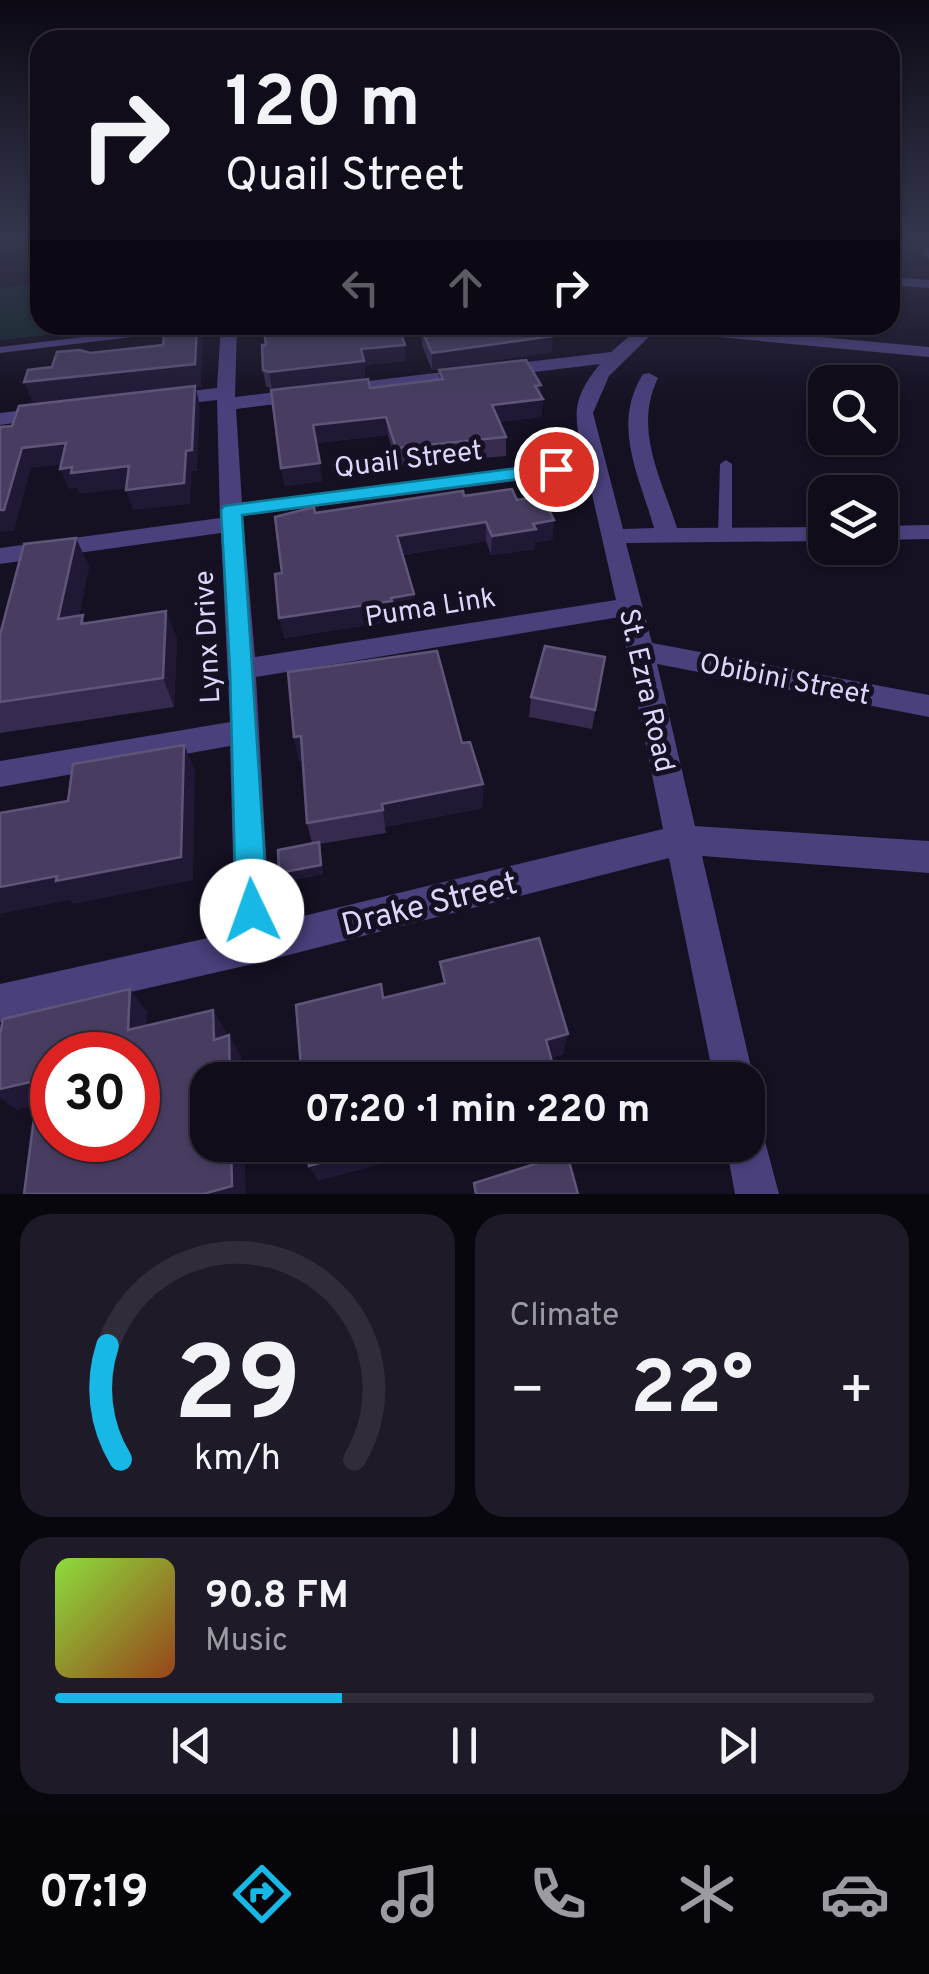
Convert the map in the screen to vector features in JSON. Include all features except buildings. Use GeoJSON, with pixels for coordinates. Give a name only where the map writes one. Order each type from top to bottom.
{"type":"FeatureCollection","features":[{"type":"Feature","properties":{"kind":"street","name":"Lynx Drive"},"geometry":{"type":"LineString","coordinates":[[229,335],[227,399],[253,946]]}},
{"type":"Feature","properties":{"kind":"street","name":"St. Ezra Road"},"geometry":{"type":"LineString","coordinates":[[641,335],[615,357],[589,390],[583,412],[641,651],[730,1062]]}},
{"type":"Feature","properties":{"kind":"street"},"geometry":{"type":"LineString","coordinates":[[747,335],[929,352]]}},
{"type":"Feature","properties":{"kind":"street"},"geometry":{"type":"LineString","coordinates":[[151,402],[227,399],[615,357]]}},
{"type":"Feature","properties":{"kind":"street"},"geometry":{"type":"LineString","coordinates":[[649,378],[638,400],[635,426],[668,536]]}},
{"type":"Feature","properties":{"kind":"street"},"geometry":{"type":"LineString","coordinates":[[0,419],[76,410]]}},
{"type":"Feature","properties":{"kind":"street","name":"Quail Street"},"geometry":{"type":"LineString","coordinates":[[0,556],[593,464]]}},
{"type":"Feature","properties":{"kind":"street"},"geometry":{"type":"LineString","coordinates":[[898,533],[929,532]]}},
{"type":"Feature","properties":{"kind":"street"},"geometry":{"type":"LineString","coordinates":[[614,536],[808,534]]}},
{"type":"Feature","properties":{"kind":"street","name":"Puma Link"},"geometry":{"type":"LineString","coordinates":[[242,669],[628,607]]}},
{"type":"Feature","properties":{"kind":"street","name":"Obibini Street"},"geometry":{"type":"LineString","coordinates":[[641,651],[929,706]]}},
{"type":"Feature","properties":{"kind":"street"},"geometry":{"type":"LineString","coordinates":[[0,774],[244,732]]}},
{"type":"Feature","properties":{"kind":"street","name":"Drake Street"},"geometry":{"type":"LineString","coordinates":[[0,1004],[682,840],[929,857]]}},
{"type":"Feature","properties":{"kind":"street"},"geometry":{"type":"LineString","coordinates":[[751,1162],[757,1194]]}},
{"type":"Feature","properties":{"kind":"lane"},"geometry":{"type":"LineString","coordinates":[[0,350],[104,335]]}},
{"type":"Feature","properties":{"kind":"lane"},"geometry":{"type":"LineString","coordinates":[[118,335],[120,348]]}},
{"type":"Feature","properties":{"kind":"lane"},"geometry":{"type":"LineString","coordinates":[[724,535],[726,464]]}},
{"type":"Feature","properties":{"kind":"green space"},"geometry":{"type":"Polygon","coordinates":[[[0,294],[30,294],[30,335],[46,335],[0,340],[0,294]]]}},
{"type":"Feature","properties":{"kind":"route"},"geometry":{"type":"LineString","coordinates":[[252,911],[231,510],[556,469]]}}]}
